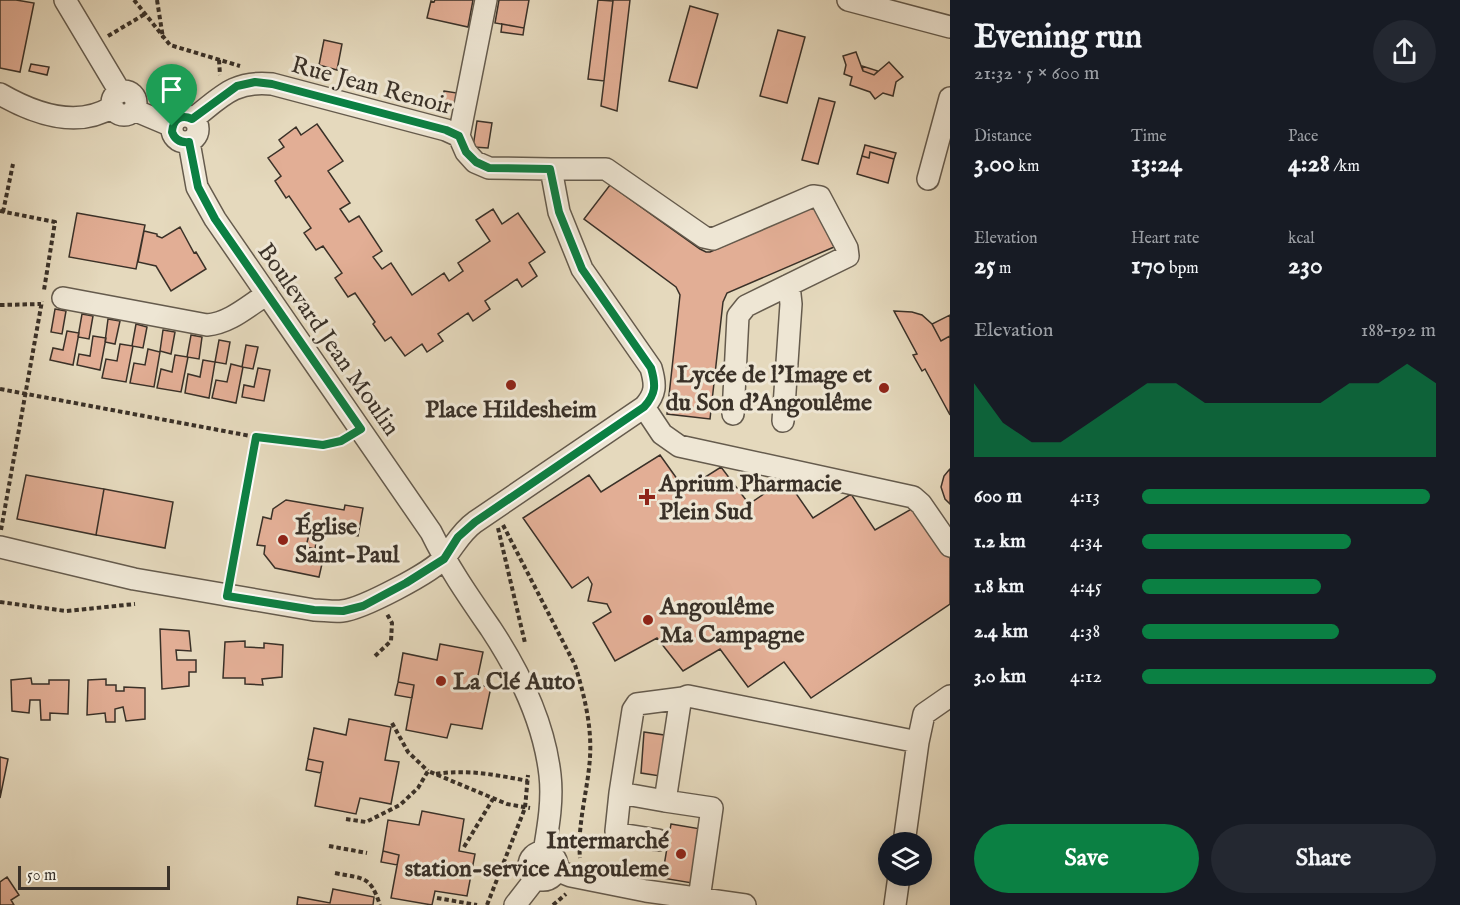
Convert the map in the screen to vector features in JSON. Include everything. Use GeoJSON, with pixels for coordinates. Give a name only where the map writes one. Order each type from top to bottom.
{"type":"FeatureCollection","features":[{"type":"Feature","properties":{"kind":"street"},"geometry":{"type":"LineString","coordinates":[[65,0],[92,46],[116,99],[118,114],[124,116],[134,110],[172,126]]}},
{"type":"Feature","properties":{"kind":"street"},"geometry":{"type":"LineString","coordinates":[[459,136],[486,0]]}},
{"type":"Feature","properties":{"kind":"street"},"geometry":{"type":"LineString","coordinates":[[848,0],[950,27]]}},
{"type":"Feature","properties":{"kind":"street","name":"Rue Jean Renoir"},"geometry":{"type":"LineString","coordinates":[[192,119],[237,86],[255,82],[272,84],[446,130],[459,136],[466,152],[476,162],[489,168],[606,170],[704,237],[713,239],[813,196],[820,197],[847,248],[848,256],[789,285]]}},
{"type":"Feature","properties":{"kind":"street"},"geometry":{"type":"LineString","coordinates":[[0,94],[23,107],[67,117],[86,118],[104,112],[116,99]]}},
{"type":"Feature","properties":{"kind":"street"},"geometry":{"type":"LineString","coordinates":[[928,179],[950,98]]}},
{"type":"Feature","properties":{"kind":"street"},"geometry":{"type":"LineString","coordinates":[[183,116],[192,119],[198,125],[198,133],[189,142],[177,140],[172,132],[172,126],[177,119],[183,116]]}},
{"type":"Feature","properties":{"kind":"street","name":"Boulevard Jean Moulin"},"geometry":{"type":"LineString","coordinates":[[189,142],[194,175],[203,200],[431,532],[444,559],[501,645],[527,692],[545,745],[551,777],[550,811],[544,852]]}},
{"type":"Feature","properties":{"kind":"street"},"geometry":{"type":"LineString","coordinates":[[0,547],[134,579],[314,610],[343,611],[363,606],[379,598],[444,559],[466,528],[644,407],[653,397],[655,384],[651,368],[582,269],[559,212],[550,169]]}},
{"type":"Feature","properties":{"kind":"street"},"geometry":{"type":"LineString","coordinates":[[733,414],[738,316],[746,306],[789,285],[791,304],[783,420]]}},
{"type":"Feature","properties":{"kind":"street"},"geometry":{"type":"LineString","coordinates":[[63,298],[207,325],[230,319],[267,294]]}},
{"type":"Feature","properties":{"kind":"street"},"geometry":{"type":"LineString","coordinates":[[644,407],[662,434],[679,446],[913,497],[921,504],[950,546]]}},
{"type":"Feature","properties":{"kind":"street"},"geometry":{"type":"LineString","coordinates":[[658,840],[620,834],[616,831],[633,710],[637,704],[688,696],[918,742]]}},
{"type":"Feature","properties":{"kind":"street"},"geometry":{"type":"LineString","coordinates":[[906,832],[924,714],[950,696]]}},
{"type":"Feature","properties":{"kind":"street"},"geometry":{"type":"LineString","coordinates":[[665,801],[680,703],[683,698]]}},
{"type":"Feature","properties":{"kind":"street"},"geometry":{"type":"LineString","coordinates":[[620,793],[712,808],[699,899]]}},
{"type":"Feature","properties":{"kind":"street"},"geometry":{"type":"LineString","coordinates":[[544,852],[554,858],[556,870],[549,878],[543,880],[536,878],[531,872],[530,863],[535,855],[544,852]]}},
{"type":"Feature","properties":{"kind":"street"},"geometry":{"type":"LineString","coordinates":[[556,870],[571,876],[646,891],[745,905]]}},
{"type":"Feature","properties":{"kind":"street"},"geometry":{"type":"LineString","coordinates":[[515,905],[536,878]]}},
{"type":"Feature","properties":{"kind":"street"},"geometry":{"type":"LineString","coordinates":[[895,905],[898,886]]}},
{"type":"Feature","properties":{"kind":"path"},"geometry":{"type":"LineString","coordinates":[[134,0],[170,45],[250,69]]}},
{"type":"Feature","properties":{"kind":"path"},"geometry":{"type":"LineString","coordinates":[[157,0],[164,39]]}},
{"type":"Feature","properties":{"kind":"path"},"geometry":{"type":"LineString","coordinates":[[92,46],[145,14]]}},
{"type":"Feature","properties":{"kind":"path"},"geometry":{"type":"LineString","coordinates":[[0,536],[55,222],[2,212],[13,164]]}},
{"type":"Feature","properties":{"kind":"path"},"geometry":{"type":"LineString","coordinates":[[0,305],[56,304],[63,298]]}},
{"type":"Feature","properties":{"kind":"path"},"geometry":{"type":"LineString","coordinates":[[0,389],[256,437],[323,445],[341,441],[361,429]]}},
{"type":"Feature","properties":{"kind":"path"},"geometry":{"type":"LineString","coordinates":[[227,596],[256,437]]}},
{"type":"Feature","properties":{"kind":"path"},"geometry":{"type":"LineString","coordinates":[[494,508],[526,647]]}},
{"type":"Feature","properties":{"kind":"path"},"geometry":{"type":"LineString","coordinates":[[494,508],[575,665],[582,687],[588,719],[590,754],[579,841],[580,877]]}},
{"type":"Feature","properties":{"kind":"path"},"geometry":{"type":"LineString","coordinates":[[375,656],[391,641],[392,623],[379,598]]}},
{"type":"Feature","properties":{"kind":"path"},"geometry":{"type":"LineString","coordinates":[[0,602],[66,611],[135,604]]}},
{"type":"Feature","properties":{"kind":"path"},"geometry":{"type":"LineString","coordinates":[[392,723],[408,752],[428,771],[507,804],[550,811]]}},
{"type":"Feature","properties":{"kind":"path"},"geometry":{"type":"LineString","coordinates":[[346,819],[366,822],[400,805],[418,788],[428,771]]}},
{"type":"Feature","properties":{"kind":"path"},"geometry":{"type":"LineString","coordinates":[[435,774],[458,771],[528,781]]}},
{"type":"Feature","properties":{"kind":"path"},"geometry":{"type":"LineString","coordinates":[[487,905],[525,807],[528,772]]}},
{"type":"Feature","properties":{"kind":"path"},"geometry":{"type":"LineString","coordinates":[[464,847],[493,799]]}},
{"type":"Feature","properties":{"kind":"path"},"geometry":{"type":"LineString","coordinates":[[329,846],[367,853]]}},
{"type":"Feature","properties":{"kind":"path"},"geometry":{"type":"LineString","coordinates":[[335,873],[366,879],[374,888],[380,905]]}},
{"type":"Feature","properties":{"kind":"path"},"geometry":{"type":"LineString","coordinates":[[438,898],[477,905]]}},
{"type":"Feature","properties":{"kind":"building"},"geometry":{"type":"Polygon","coordinates":[[[0,0],[34,3],[20,72],[0,68],[0,0]]]}},
{"type":"Feature","properties":{"kind":"building"},"geometry":{"type":"Polygon","coordinates":[[[473,0],[468,27],[427,18],[431,1],[473,0]]]}},
{"type":"Feature","properties":{"kind":"building"},"geometry":{"type":"Polygon","coordinates":[[[499,0],[529,0],[524,28],[495,23],[499,0]]]}},
{"type":"Feature","properties":{"kind":"building"},"geometry":{"type":"Polygon","coordinates":[[[598,0],[613,1],[604,81],[588,79],[598,0]]]}},
{"type":"Feature","properties":{"kind":"building"},"geometry":{"type":"Polygon","coordinates":[[[613,0],[630,0],[617,111],[601,106],[613,0]]]}},
{"type":"Feature","properties":{"kind":"building"},"geometry":{"type":"Polygon","coordinates":[[[690,6],[718,14],[697,88],[669,81],[690,6]]]}},
{"type":"Feature","properties":{"kind":"building"},"geometry":{"type":"Polygon","coordinates":[[[502,24],[524,28],[523,35],[501,32],[502,24]]]}},
{"type":"Feature","properties":{"kind":"building"},"geometry":{"type":"Polygon","coordinates":[[[778,30],[805,37],[787,103],[760,96],[778,30]]]}},
{"type":"Feature","properties":{"kind":"building"},"geometry":{"type":"Polygon","coordinates":[[[324,40],[342,44],[337,70],[319,65],[324,40]]]}},
{"type":"Feature","properties":{"kind":"building"},"geometry":{"type":"Polygon","coordinates":[[[856,52],[863,71],[874,75],[889,62],[903,77],[896,82],[893,96],[883,93],[875,99],[870,92],[850,85],[852,77],[844,74],[846,65],[843,56],[856,52]]]}},
{"type":"Feature","properties":{"kind":"building"},"geometry":{"type":"Polygon","coordinates":[[[31,64],[49,67],[47,75],[29,71],[31,64]]]}},
{"type":"Feature","properties":{"kind":"building"},"geometry":{"type":"Polygon","coordinates":[[[862,66],[878,71],[874,75],[863,71],[862,66]]]}},
{"type":"Feature","properties":{"kind":"building"},"geometry":{"type":"Polygon","coordinates":[[[444,91],[457,93],[454,108],[441,105],[444,91]]]}},
{"type":"Feature","properties":{"kind":"building"},"geometry":{"type":"Polygon","coordinates":[[[819,98],[835,102],[818,164],[802,160],[819,98]]]}},
{"type":"Feature","properties":{"kind":"building"},"geometry":{"type":"Polygon","coordinates":[[[477,121],[492,123],[488,148],[473,147],[477,121]]]}},
{"type":"Feature","properties":{"kind":"building"},"geometry":{"type":"Polygon","coordinates":[[[317,124],[343,161],[328,171],[350,203],[340,209],[349,222],[359,216],[382,251],[373,257],[382,269],[391,263],[412,295],[444,273],[449,281],[463,271],[458,263],[490,241],[476,220],[493,209],[502,224],[518,213],[545,252],[529,263],[537,276],[522,287],[517,279],[485,301],[490,309],[473,321],[468,313],[438,334],[443,341],[427,352],[422,344],[405,356],[391,337],[385,341],[355,293],[348,297],[335,278],[342,273],[323,246],[316,250],[304,233],[311,228],[289,196],[286,198],[275,181],[281,176],[268,158],[284,147],[279,140],[296,127],[301,135],[317,124]]]}},
{"type":"Feature","properties":{"kind":"building"},"geometry":{"type":"Polygon","coordinates":[[[865,145],[896,153],[894,159],[870,152],[869,158],[862,156],[865,145]]]}},
{"type":"Feature","properties":{"kind":"building"},"geometry":{"type":"Polygon","coordinates":[[[870,152],[894,159],[888,183],[857,174],[862,156],[869,158],[870,152]]]}},
{"type":"Feature","properties":{"kind":"building"},"geometry":{"type":"Polygon","coordinates":[[[610,185],[706,252],[816,206],[834,247],[727,293],[723,302],[710,419],[667,414],[680,295],[676,287],[584,219],[610,185]]]}},
{"type":"Feature","properties":{"kind":"building"},"geometry":{"type":"Polygon","coordinates":[[[77,213],[145,225],[136,269],[69,257],[77,213]]]}},
{"type":"Feature","properties":{"kind":"building"},"geometry":{"type":"Polygon","coordinates":[[[180,227],[206,269],[171,291],[156,266],[138,262],[144,231],[157,234],[162,238],[180,227]]]}},
{"type":"Feature","properties":{"kind":"building"},"geometry":{"type":"Polygon","coordinates":[[[55,309],[66,311],[62,334],[51,332],[55,309]]]}},
{"type":"Feature","properties":{"kind":"building"},"geometry":{"type":"Polygon","coordinates":[[[894,311],[922,315],[932,324],[941,341],[950,336],[950,415],[925,369],[922,371],[913,355],[917,354],[894,311]]]}},
{"type":"Feature","properties":{"kind":"building"},"geometry":{"type":"Polygon","coordinates":[[[82,314],[93,316],[89,339],[78,337],[82,314]]]}},
{"type":"Feature","properties":{"kind":"building"},"geometry":{"type":"Polygon","coordinates":[[[950,315],[950,336],[941,341],[932,324],[950,315]]]}},
{"type":"Feature","properties":{"kind":"building"},"geometry":{"type":"Polygon","coordinates":[[[108,319],[120,321],[115,344],[105,342],[108,319]]]}},
{"type":"Feature","properties":{"kind":"building"},"geometry":{"type":"Polygon","coordinates":[[[136,324],[147,327],[143,348],[132,346],[136,324]]]}},
{"type":"Feature","properties":{"kind":"building"},"geometry":{"type":"Polygon","coordinates":[[[163,330],[175,332],[171,354],[160,351],[163,330]]]}},
{"type":"Feature","properties":{"kind":"building"},"geometry":{"type":"Polygon","coordinates":[[[67,331],[79,333],[73,365],[50,360],[53,348],[63,350],[67,331]]]}},
{"type":"Feature","properties":{"kind":"building"},"geometry":{"type":"Polygon","coordinates":[[[191,335],[202,337],[199,359],[187,357],[191,335]]]}},
{"type":"Feature","properties":{"kind":"building"},"geometry":{"type":"Polygon","coordinates":[[[93,336],[106,338],[100,370],[77,365],[79,354],[90,356],[93,336]]]}},
{"type":"Feature","properties":{"kind":"building"},"geometry":{"type":"Polygon","coordinates":[[[219,340],[230,342],[226,364],[215,362],[219,340]]]}},
{"type":"Feature","properties":{"kind":"building"},"geometry":{"type":"Polygon","coordinates":[[[120,344],[133,346],[126,382],[102,378],[106,359],[117,361],[120,344]]]}},
{"type":"Feature","properties":{"kind":"building"},"geometry":{"type":"Polygon","coordinates":[[[246,345],[258,347],[253,369],[242,367],[246,345]]]}},
{"type":"Feature","properties":{"kind":"building"},"geometry":{"type":"Polygon","coordinates":[[[148,349],[160,352],[154,387],[130,383],[134,363],[145,365],[148,349]]]}},
{"type":"Feature","properties":{"kind":"building"},"geometry":{"type":"Polygon","coordinates":[[[175,355],[188,357],[181,392],[157,388],[161,369],[172,372],[175,355]]]}},
{"type":"Feature","properties":{"kind":"building"},"geometry":{"type":"Polygon","coordinates":[[[203,360],[215,362],[209,398],[185,393],[188,374],[200,377],[203,360]]]}},
{"type":"Feature","properties":{"kind":"building"},"geometry":{"type":"Polygon","coordinates":[[[231,364],[243,367],[236,403],[212,398],[216,380],[227,382],[231,364]]]}},
{"type":"Feature","properties":{"kind":"building"},"geometry":{"type":"Polygon","coordinates":[[[258,368],[270,370],[264,401],[242,397],[244,385],[254,387],[258,368]]]}},
{"type":"Feature","properties":{"kind":"building"},"geometry":{"type":"Polygon","coordinates":[[[660,455],[685,490],[721,467],[749,504],[786,479],[813,518],[851,494],[875,530],[915,507],[950,558],[950,604],[811,698],[784,662],[748,687],[720,649],[683,671],[657,638],[615,661],[593,623],[611,612],[607,604],[588,601],[592,584],[588,577],[572,588],[523,518],[589,475],[601,492],[660,455]]]}},
{"type":"Feature","properties":{"kind":"building"},"geometry":{"type":"Polygon","coordinates":[[[950,469],[950,504],[945,499],[941,487],[944,476],[950,469]]]}},
{"type":"Feature","properties":{"kind":"building"},"geometry":{"type":"Polygon","coordinates":[[[26,475],[104,489],[96,535],[17,519],[26,475]]]}},
{"type":"Feature","properties":{"kind":"building"},"geometry":{"type":"Polygon","coordinates":[[[104,489],[173,502],[165,548],[96,535],[104,489]]]}},
{"type":"Feature","properties":{"kind":"building","name":"Église Saint-Paul"},"geometry":{"type":"Polygon","coordinates":[[[286,500],[344,510],[345,505],[363,508],[358,536],[319,529],[317,536],[309,534],[306,547],[315,549],[314,553],[324,555],[319,577],[275,568],[264,554],[265,546],[257,545],[263,517],[271,519],[273,509],[286,500]]]}},
{"type":"Feature","properties":{"kind":"building"},"geometry":{"type":"Polygon","coordinates":[[[309,534],[317,536],[315,549],[306,547],[309,534]]]}},
{"type":"Feature","properties":{"kind":"building"},"geometry":{"type":"Polygon","coordinates":[[[160,629],[189,631],[191,651],[176,650],[177,660],[196,660],[196,672],[189,672],[189,686],[162,689],[160,629]]]}},
{"type":"Feature","properties":{"kind":"building"},"geometry":{"type":"Polygon","coordinates":[[[245,641],[245,647],[264,648],[264,643],[283,645],[282,677],[262,679],[263,685],[245,684],[245,678],[223,678],[225,642],[245,641]]]}},
{"type":"Feature","properties":{"kind":"building"},"geometry":{"type":"Polygon","coordinates":[[[440,644],[483,652],[476,685],[491,687],[482,729],[451,724],[447,738],[406,730],[414,685],[398,682],[403,653],[437,660],[440,644]]]}},
{"type":"Feature","properties":{"kind":"building"},"geometry":{"type":"Polygon","coordinates":[[[31,678],[32,684],[49,684],[49,680],[69,680],[68,714],[50,713],[50,720],[41,720],[40,700],[30,700],[29,713],[12,711],[11,680],[31,678]]]}},
{"type":"Feature","properties":{"kind":"building"},"geometry":{"type":"Polygon","coordinates":[[[106,679],[106,685],[116,685],[116,691],[124,691],[124,687],[145,688],[145,719],[126,721],[123,707],[115,709],[115,722],[106,722],[105,713],[87,715],[88,680],[106,679]]]}},
{"type":"Feature","properties":{"kind":"building"},"geometry":{"type":"Polygon","coordinates":[[[398,682],[414,685],[412,698],[395,695],[398,682]]]}},
{"type":"Feature","properties":{"kind":"building"},"geometry":{"type":"Polygon","coordinates":[[[349,719],[391,727],[385,760],[399,762],[391,804],[360,798],[356,814],[315,806],[323,762],[308,759],[314,728],[346,735],[349,719]]]}},
{"type":"Feature","properties":{"kind":"building"},"geometry":{"type":"Polygon","coordinates":[[[644,732],[664,735],[660,776],[641,773],[644,732]]]}},
{"type":"Feature","properties":{"kind":"building"},"geometry":{"type":"Polygon","coordinates":[[[0,757],[8,759],[0,798],[0,757]]]}},
{"type":"Feature","properties":{"kind":"building"},"geometry":{"type":"Polygon","coordinates":[[[308,759],[323,762],[321,773],[306,770],[308,759]]]}},
{"type":"Feature","properties":{"kind":"building"},"geometry":{"type":"Polygon","coordinates":[[[422,811],[464,819],[459,851],[475,854],[467,896],[435,891],[432,905],[391,898],[399,855],[383,851],[388,820],[419,825],[422,811]]]}},
{"type":"Feature","properties":{"kind":"building","name":"Intermarché station-service Angouleme"},"geometry":{"type":"Polygon","coordinates":[[[671,824],[701,829],[692,883],[662,878],[671,824]]]}},
{"type":"Feature","properties":{"kind":"building"},"geometry":{"type":"Polygon","coordinates":[[[383,851],[399,855],[397,865],[381,862],[383,851]]]}},
{"type":"Feature","properties":{"kind":"building"},"geometry":{"type":"Polygon","coordinates":[[[7,877],[19,895],[11,900],[14,905],[0,905],[0,882],[7,877]]]}},
{"type":"Feature","properties":{"kind":"building"},"geometry":{"type":"Polygon","coordinates":[[[333,889],[374,897],[373,905],[297,905],[298,897],[330,903],[333,889]]]}},
{"type":"Feature","properties":{"kind":"place","name":"Place Hildesheim"},"geometry":{"type":"Point","coordinates":[511,385]}},
{"type":"Feature","properties":{"kind":"place","name":"Lycée de l'Image et du Son d'Angoulême"},"geometry":{"type":"Point","coordinates":[884,388]}},
{"type":"Feature","properties":{"kind":"place","name":"Aprium Pharmacie Plein Sud"},"geometry":{"type":"Point","coordinates":[647,497]}},
{"type":"Feature","properties":{"kind":"place","name":"Église Saint-Paul"},"geometry":{"type":"Point","coordinates":[283,540]}},
{"type":"Feature","properties":{"kind":"place","name":"Angoulême Ma Campagne"},"geometry":{"type":"Point","coordinates":[648,620]}},
{"type":"Feature","properties":{"kind":"place","name":"La Clé Auto"},"geometry":{"type":"Point","coordinates":[441,681]}},
{"type":"Feature","properties":{"kind":"place","name":"Intermarché station-service Angouleme"},"geometry":{"type":"Point","coordinates":[681,854]}},
{"type":"Feature","properties":{"kind":"route"},"geometry":{"type":"LineString","coordinates":[[255,82],[272,84],[321,99],[446,130],[459,136],[466,152],[476,162],[489,168],[550,169],[559,212],[582,269],[651,368],[655,384],[653,397],[644,407],[466,528],[444,559],[363,606],[343,611],[314,610],[227,596],[256,437],[323,445],[341,441],[361,429],[203,200],[192,165],[189,142],[177,140],[173,136],[172,126],[177,119],[183,116],[192,119],[237,86],[255,82]]}}]}
